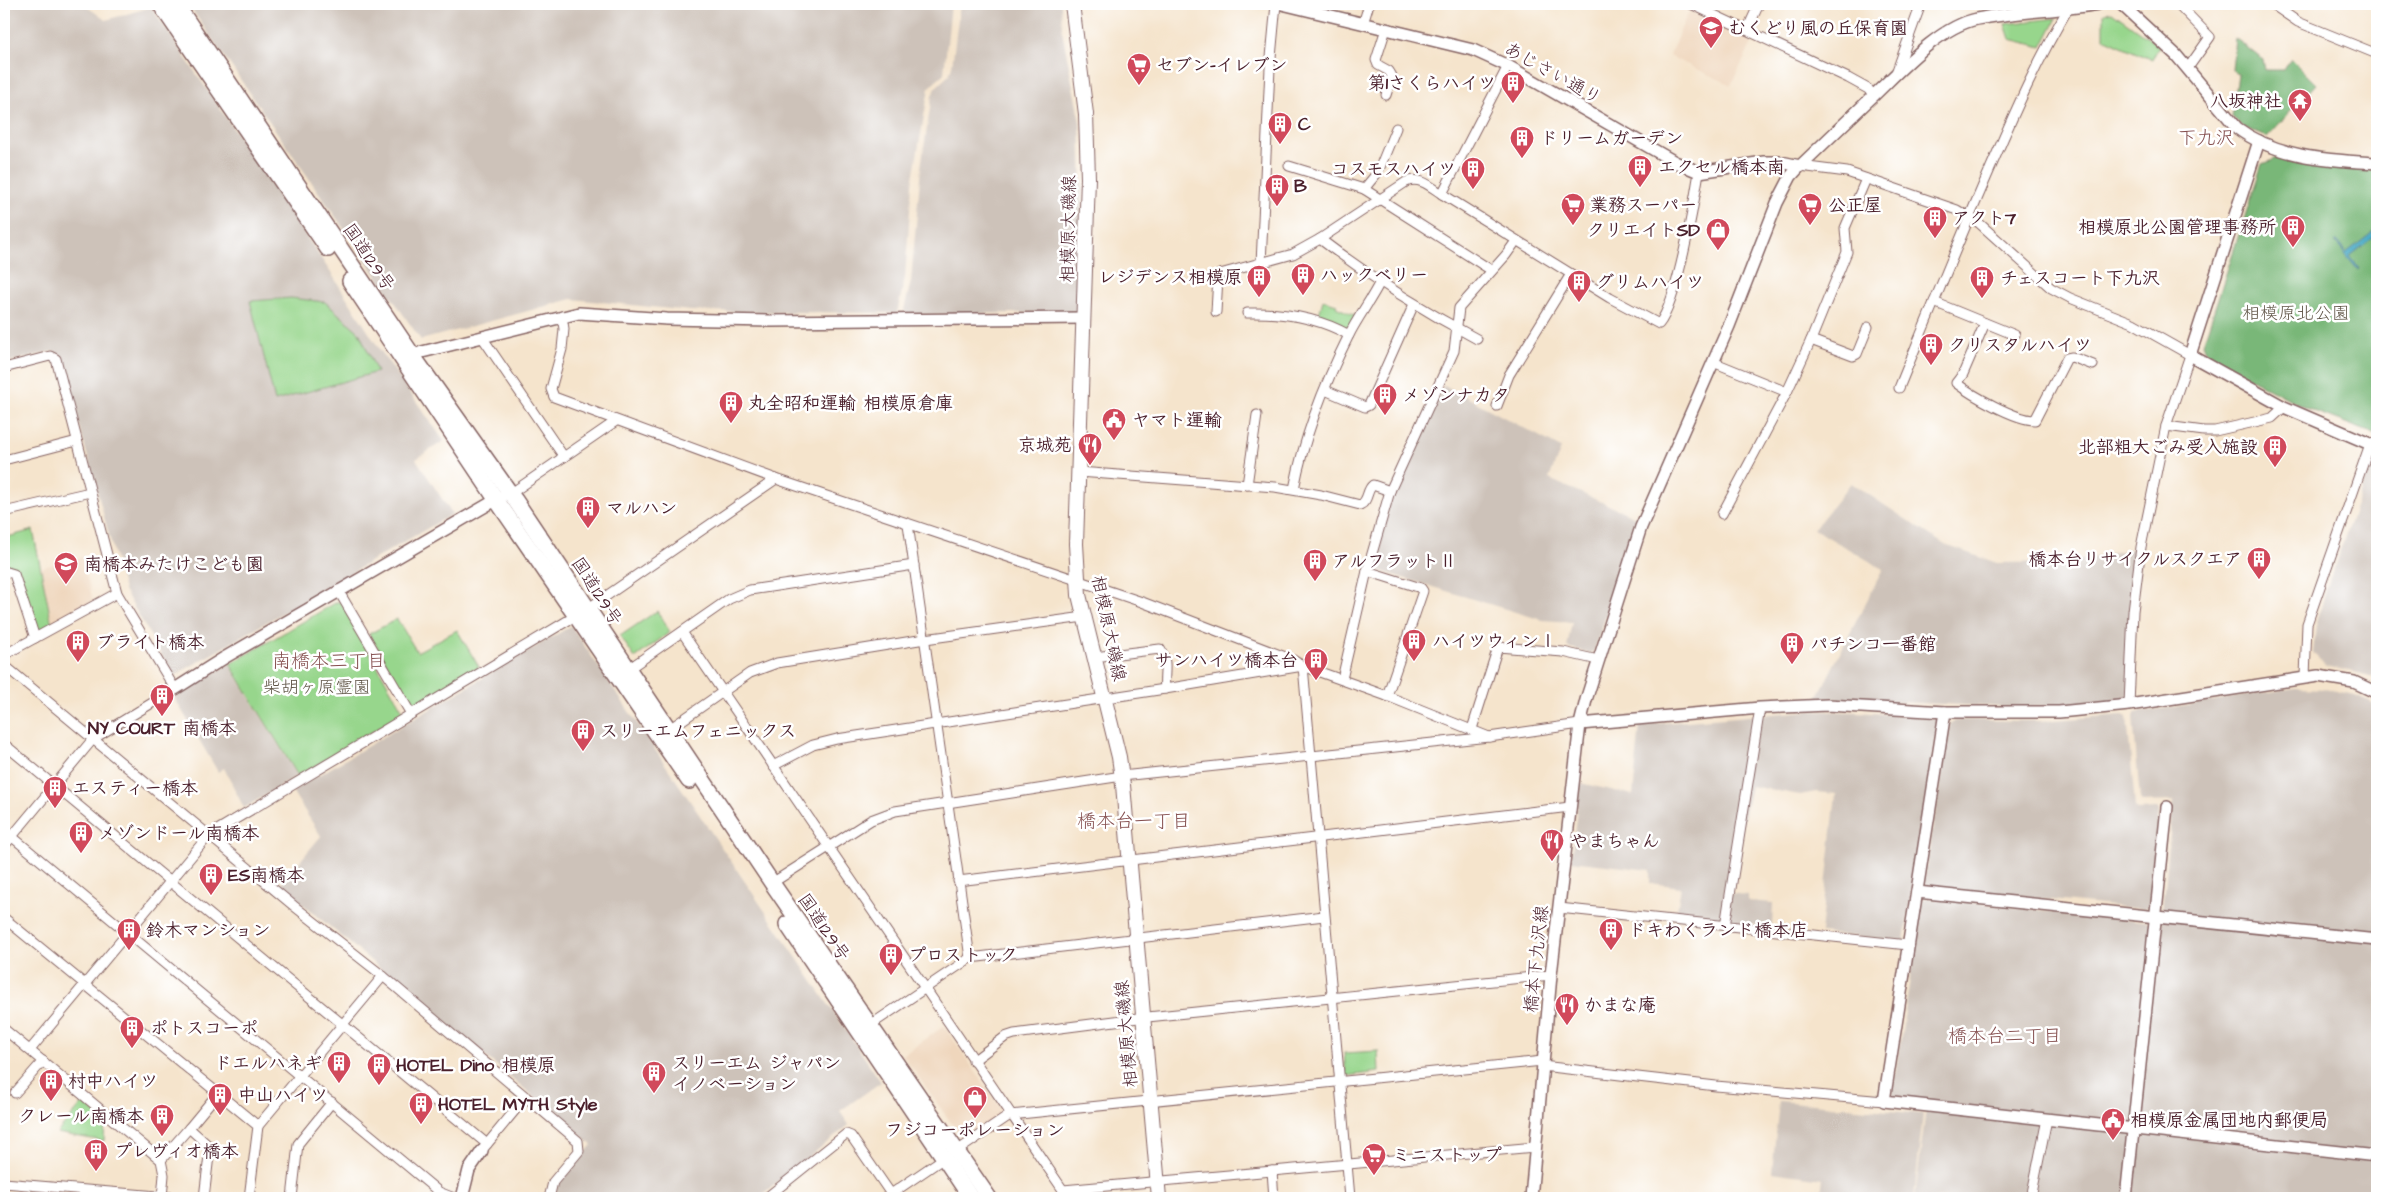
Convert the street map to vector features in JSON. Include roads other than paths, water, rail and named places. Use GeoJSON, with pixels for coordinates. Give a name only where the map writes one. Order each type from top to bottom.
{"type":"FeatureCollection","features":[{"type":"Feature","properties":{"kind":"highway","name":"国道129号"},"geometry":{"type":"LineString","coordinates":[[160,4],[409,359],[951,1154],[989,1198]]}},
{"type":"Feature","properties":{"kind":"highway","name":"国道129号"},"geometry":{"type":"LineString","coordinates":[[176,4],[409,359]]}},
{"type":"Feature","properties":{"kind":"highway","name":"国道129号"},"geometry":{"type":"LineString","coordinates":[[582,613],[627,670],[869,1026],[951,1154],[971,1198]]}},
{"type":"Feature","properties":{"kind":"main road","name":"相模原大磯線"},"geometry":{"type":"LineString","coordinates":[[1072,4],[1086,114],[1088,178],[1076,544],[1078,582],[1084,617],[1122,776],[1159,1198]]}},
{"type":"Feature","properties":{"kind":"street"},"geometry":{"type":"LineString","coordinates":[[1261,264],[1270,68],[1276,4]]}},
{"type":"Feature","properties":{"kind":"street","name":"あじさい通り"},"geometry":{"type":"LineString","coordinates":[[1282,4],[1473,50],[1508,66],[1676,162],[1699,172]]}},
{"type":"Feature","properties":{"kind":"street"},"geometry":{"type":"LineString","coordinates":[[1363,24],[1369,4]]}},
{"type":"Feature","properties":{"kind":"street"},"geometry":{"type":"LineString","coordinates":[[1691,4],[1707,7],[1747,30],[1848,78],[1868,89],[1874,96]]}},
{"type":"Feature","properties":{"kind":"street"},"geometry":{"type":"LineString","coordinates":[[1747,30],[1759,4]]}},
{"type":"Feature","properties":{"kind":"street"},"geometry":{"type":"LineString","coordinates":[[1895,76],[1921,4]]}},
{"type":"Feature","properties":{"kind":"street","name":"橋本下九沢線"},"geometry":{"type":"LineString","coordinates":[[1531,1198],[1551,975],[1580,724],[1598,660],[1641,527],[1713,362],[1774,210],[1791,176],[1800,166],[1932,42],[1962,24],[1977,19],[2098,4]]}},
{"type":"Feature","properties":{"kind":"street"},"geometry":{"type":"LineString","coordinates":[[2121,4],[2162,41],[2188,68],[2236,128],[2259,141],[2302,156],[2377,163]]}},
{"type":"Feature","properties":{"kind":"street"},"geometry":{"type":"LineString","coordinates":[[2178,4],[2210,37],[2188,68]]}},
{"type":"Feature","properties":{"kind":"street"},"geometry":{"type":"LineString","coordinates":[[2272,4],[2298,22],[2377,54]]}},
{"type":"Feature","properties":{"kind":"street"},"geometry":{"type":"LineString","coordinates":[[1899,388],[1969,216],[2035,70],[2068,9]]}},
{"type":"Feature","properties":{"kind":"street"},"geometry":{"type":"LineString","coordinates":[[1386,29],[1376,60],[1378,65],[1392,76],[1386,95]]}},
{"type":"Feature","properties":{"kind":"street"},"geometry":{"type":"LineString","coordinates":[[1442,194],[1508,66]]}},
{"type":"Feature","properties":{"kind":"street"},"geometry":{"type":"LineString","coordinates":[[1364,189],[1378,172],[1396,128]]}},
{"type":"Feature","properties":{"kind":"street"},"geometry":{"type":"LineString","coordinates":[[2129,706],[2133,611],[2141,547],[2166,426],[2259,141]]}},
{"type":"Feature","properties":{"kind":"street"},"geometry":{"type":"LineString","coordinates":[[1216,312],[1218,277],[1224,272],[1284,258],[1320,239],[1406,182],[1414,179],[1419,180],[1610,298],[1657,324],[1661,323],[1679,271],[1699,172],[1764,162],[1781,162],[1847,172],[1944,204],[1969,216],[1983,226],[2051,288],[2133,323],[2284,407],[2373,445],[2307,624],[2306,677]]}},
{"type":"Feature","properties":{"kind":"street"},"geometry":{"type":"LineString","coordinates":[[1289,166],[1364,189],[1491,270]]}},
{"type":"Feature","properties":{"kind":"street"},"geometry":{"type":"LineString","coordinates":[[1722,514],[1787,392],[1811,340],[1847,252],[1845,228],[1866,179]]}},
{"type":"Feature","properties":{"kind":"street"},"geometry":{"type":"LineString","coordinates":[[1320,239],[1414,304],[1477,339]]}},
{"type":"Feature","properties":{"kind":"street"},"geometry":{"type":"LineString","coordinates":[[1342,679],[1367,571],[1390,491],[1454,352],[1459,308],[1516,241]]}},
{"type":"Feature","properties":{"kind":"street"},"geometry":{"type":"LineString","coordinates":[[1497,406],[1509,375],[1571,274]]}},
{"type":"Feature","properties":{"kind":"street"},"geometry":{"type":"LineString","coordinates":[[1294,489],[1304,447],[1326,390],[1349,335],[1380,282]]}},
{"type":"Feature","properties":{"kind":"street"},"geometry":{"type":"LineString","coordinates":[[1934,302],[2015,335]]}},
{"type":"Feature","properties":{"kind":"street"},"geometry":{"type":"LineString","coordinates":[[1326,390],[1366,407],[1369,405],[1414,304]]}},
{"type":"Feature","properties":{"kind":"street"},"geometry":{"type":"LineString","coordinates":[[1247,313],[1278,312],[1325,323],[1349,335]]}},
{"type":"Feature","properties":{"kind":"street"},"geometry":{"type":"LineString","coordinates":[[409,359],[482,337],[579,313],[667,319],[851,322],[1084,318]]}},
{"type":"Feature","properties":{"kind":"street"},"geometry":{"type":"LineString","coordinates":[[562,316],[564,329],[562,350],[551,389],[552,395],[616,421],[776,479],[1200,623],[1293,660],[1303,666],[1342,679],[1489,736]]}},
{"type":"Feature","properties":{"kind":"street"},"geometry":{"type":"LineString","coordinates":[[1985,323],[1963,374],[1956,383],[1971,394],[2004,410],[2035,420],[2067,358],[2072,357],[2092,365]]}},
{"type":"Feature","properties":{"kind":"street"},"geometry":{"type":"LineString","coordinates":[[1811,340],[1853,356],[1857,354],[1868,327]]}},
{"type":"Feature","properties":{"kind":"street"},"geometry":{"type":"LineString","coordinates":[[482,337],[564,457]]}},
{"type":"Feature","properties":{"kind":"street"},"geometry":{"type":"LineString","coordinates":[[4,368],[50,356],[56,359],[117,593],[175,689]]}},
{"type":"Feature","properties":{"kind":"street"},"geometry":{"type":"LineString","coordinates":[[1713,362],[1787,392]]}},
{"type":"Feature","properties":{"kind":"street"},"geometry":{"type":"LineString","coordinates":[[2166,426],[2204,431],[2215,430],[2272,418],[2284,407]]}},
{"type":"Feature","properties":{"kind":"street"},"geometry":{"type":"LineString","coordinates":[[1246,485],[1257,416]]}},
{"type":"Feature","properties":{"kind":"street"},"geometry":{"type":"LineString","coordinates":[[4,846],[93,739],[338,590],[503,496],[616,421]]}},
{"type":"Feature","properties":{"kind":"street"},"geometry":{"type":"LineString","coordinates":[[4,460],[77,441]]}},
{"type":"Feature","properties":{"kind":"street"},"geometry":{"type":"LineString","coordinates":[[1078,472],[1294,489],[1360,505],[1366,501],[1370,487],[1373,485],[1390,491]]}},
{"type":"Feature","properties":{"kind":"street"},"geometry":{"type":"LineString","coordinates":[[30,1050],[209,835],[582,613],[776,479]]}},
{"type":"Feature","properties":{"kind":"street"},"geometry":{"type":"LineString","coordinates":[[4,512],[90,492]]}},
{"type":"Feature","properties":{"kind":"street"},"geometry":{"type":"LineString","coordinates":[[908,524],[970,958]]}},
{"type":"Feature","properties":{"kind":"street"},"geometry":{"type":"LineString","coordinates":[[627,670],[729,599],[750,590],[914,565]]}},
{"type":"Feature","properties":{"kind":"street"},"geometry":{"type":"LineString","coordinates":[[4,571],[15,575],[35,638]]}},
{"type":"Feature","properties":{"kind":"street"},"geometry":{"type":"LineString","coordinates":[[1367,571],[1421,588],[1423,591],[1387,696]]}},
{"type":"Feature","properties":{"kind":"street"},"geometry":{"type":"LineString","coordinates":[[338,590],[411,714]]}},
{"type":"Feature","properties":{"kind":"street"},"geometry":{"type":"LineString","coordinates":[[4,655],[117,593]]}},
{"type":"Feature","properties":{"kind":"street"},"geometry":{"type":"LineString","coordinates":[[668,730],[750,673],[777,663],[925,639],[1084,617]]}},
{"type":"Feature","properties":{"kind":"street"},"geometry":{"type":"LineString","coordinates":[[682,632],[1064,1194],[1158,1181],[1535,1147]]}},
{"type":"Feature","properties":{"kind":"street"},"geometry":{"type":"LineString","coordinates":[[1472,729],[1498,647],[1563,652],[1598,660]]}},
{"type":"Feature","properties":{"kind":"street"},"geometry":{"type":"LineString","coordinates":[[1094,657],[1160,649],[1166,676],[1164,682],[1165,689]]}},
{"type":"Feature","properties":{"kind":"street"},"geometry":{"type":"LineString","coordinates":[[4,665],[383,976],[580,1144],[579,1150],[553,1182],[549,1198]]}},
{"type":"Feature","properties":{"kind":"street"},"geometry":{"type":"LineString","coordinates":[[773,766],[823,742],[1105,699],[1303,666]]}},
{"type":"Feature","properties":{"kind":"street"},"geometry":{"type":"LineString","coordinates":[[1303,666],[1350,1198]]}},
{"type":"Feature","properties":{"kind":"street"},"geometry":{"type":"LineString","coordinates":[[772,883],[827,846],[883,814],[1122,776],[1489,736],[1580,724],[1760,708],[1836,705],[1945,712],[2059,712],[2129,706],[2306,677],[2331,677],[2354,682],[2377,693]]}},
{"type":"Feature","properties":{"kind":"street"},"geometry":{"type":"LineString","coordinates":[[1725,926],[1760,708]]}},
{"type":"Feature","properties":{"kind":"street"},"geometry":{"type":"LineString","coordinates":[[1884,1102],[1945,712]]}},
{"type":"Feature","properties":{"kind":"street"},"geometry":{"type":"LineString","coordinates":[[4,744],[341,1024],[484,1148]]}},
{"type":"Feature","properties":{"kind":"street"},"geometry":{"type":"LineString","coordinates":[[958,881],[1570,807]]}},
{"type":"Feature","properties":{"kind":"street"},"geometry":{"type":"LineString","coordinates":[[2126,1198],[2167,808]]}},
{"type":"Feature","properties":{"kind":"street"},"geometry":{"type":"LineString","coordinates":[[4,830],[439,1192],[454,1198]]}},
{"type":"Feature","properties":{"kind":"street"},"geometry":{"type":"LineString","coordinates":[[1917,892],[2377,940]]}},
{"type":"Feature","properties":{"kind":"street"},"geometry":{"type":"LineString","coordinates":[[1559,908],[1908,945]]}},
{"type":"Feature","properties":{"kind":"street"},"geometry":{"type":"LineString","coordinates":[[869,1026],[970,958],[1324,916]]}},
{"type":"Feature","properties":{"kind":"street"},"geometry":{"type":"LineString","coordinates":[[4,918],[258,1126]]}},
{"type":"Feature","properties":{"kind":"street"},"geometry":{"type":"LineString","coordinates":[[973,1060],[1005,1037],[1014,1034],[1144,1018],[1551,975]]}},
{"type":"Feature","properties":{"kind":"street"},"geometry":{"type":"LineString","coordinates":[[249,1198],[258,1126],[341,1024],[383,976]]}},
{"type":"Feature","properties":{"kind":"street"},"geometry":{"type":"LineString","coordinates":[[4,1029],[162,1160],[164,1175],[162,1197]]}},
{"type":"Feature","properties":{"kind":"street"},"geometry":{"type":"LineString","coordinates":[[15,1093],[43,1060]]}},
{"type":"Feature","properties":{"kind":"street"},"geometry":{"type":"LineString","coordinates":[[766,1198],[846,1134],[851,1136],[891,1196],[1010,1115],[1340,1081],[1542,1064],[2377,1156]]}},
{"type":"Feature","properties":{"kind":"street"},"geometry":{"type":"LineString","coordinates":[[162,1160],[218,1093]]}},
{"type":"Feature","properties":{"kind":"street"},"geometry":{"type":"LineString","coordinates":[[462,1198],[469,1170],[484,1148],[526,1097]]}},
{"type":"Feature","properties":{"kind":"street"},"geometry":{"type":"LineString","coordinates":[[292,1198],[297,1145],[332,1102]]}},
{"type":"Feature","properties":{"kind":"street"},"geometry":{"type":"LineString","coordinates":[[2031,1198],[2047,1119]]}},
{"type":"Feature","properties":{"kind":"street"},"geometry":{"type":"LineString","coordinates":[[189,1128],[210,1147],[204,1198]]}},
{"type":"Feature","properties":{"kind":"street"},"geometry":{"type":"LineString","coordinates":[[1272,1171],[1274,1198]]}},
{"type":"Feature","properties":{"kind":"street"},"geometry":{"type":"LineString","coordinates":[[4,1183],[181,1198]]}},
{"type":"Feature","properties":{"kind":"water"},"geometry":{"type":"Polygon","coordinates":[[[2377,229],[2377,235],[2350,256],[2358,270],[2335,242],[2346,253],[2377,229]]]}},
{"type":"Feature","properties":{"kind":"place","name":"むくどり風の丘保育園"},"geometry":{"type":"Point","coordinates":[1711,49]}},
{"type":"Feature","properties":{"kind":"place","name":"セブン-イレブン"},"geometry":{"type":"Point","coordinates":[1139,86]}},
{"type":"Feature","properties":{"kind":"place","name":"第1さくらハイツ"},"geometry":{"type":"Point","coordinates":[1513,104]}},
{"type":"Feature","properties":{"kind":"place","name":"八坂神社"},"geometry":{"type":"Point","coordinates":[2300,122]}},
{"type":"Feature","properties":{"kind":"place","name":"C"},"geometry":{"type":"Point","coordinates":[1280,145]}},
{"type":"Feature","properties":{"kind":"place","name":"ドリームガーデン"},"geometry":{"type":"Point","coordinates":[1522,159]}},
{"type":"Feature","properties":{"kind":"place","name":"エクセル橋本南"},"geometry":{"type":"Point","coordinates":[1640,188]}},
{"type":"Feature","properties":{"kind":"place","name":"コスモスハイツ"},"geometry":{"type":"Point","coordinates":[1473,190]}},
{"type":"Feature","properties":{"kind":"place","name":"B"},"geometry":{"type":"Point","coordinates":[1277,207]}},
{"type":"Feature","properties":{"kind":"place","name":"業務スーパー"},"geometry":{"type":"Point","coordinates":[1573,226]}},
{"type":"Feature","properties":{"kind":"place","name":"公正屋"},"geometry":{"type":"Point","coordinates":[1810,226]}},
{"type":"Feature","properties":{"kind":"place","name":"アクト7"},"geometry":{"type":"Point","coordinates":[1935,239]}},
{"type":"Feature","properties":{"kind":"place","name":"相模原北公園管理事務所"},"geometry":{"type":"Point","coordinates":[2293,248]}},
{"type":"Feature","properties":{"kind":"place","name":"クリエイトSD"},"geometry":{"type":"Point","coordinates":[1718,251]}},
{"type":"Feature","properties":{"kind":"place","name":"ハックベリー"},"geometry":{"type":"Point","coordinates":[1303,296]}},
{"type":"Feature","properties":{"kind":"place","name":"レジデンス相模原"},"geometry":{"type":"Point","coordinates":[1259,298]}},
{"type":"Feature","properties":{"kind":"place","name":"チェスコート下九沢"},"geometry":{"type":"Point","coordinates":[1982,299]}},
{"type":"Feature","properties":{"kind":"place","name":"グリムハイツ"},"geometry":{"type":"Point","coordinates":[1579,303]}},
{"type":"Feature","properties":{"kind":"place","name":"クリスタルハイツ"},"geometry":{"type":"Point","coordinates":[1931,366]}},
{"type":"Feature","properties":{"kind":"place","name":"メゾンナカタ"},"geometry":{"type":"Point","coordinates":[1385,416]}},
{"type":"Feature","properties":{"kind":"place","name":"丸全昭和運輸 相模原倉庫"},"geometry":{"type":"Point","coordinates":[731,424]}},
{"type":"Feature","properties":{"kind":"place","name":"ヤマト運輸"},"geometry":{"type":"Point","coordinates":[1114,441]}},
{"type":"Feature","properties":{"kind":"place","name":"京城苑"},"geometry":{"type":"Point","coordinates":[1090,466]}},
{"type":"Feature","properties":{"kind":"place","name":"北部粗大ごみ受入施設"},"geometry":{"type":"Point","coordinates":[2275,468]}},
{"type":"Feature","properties":{"kind":"place","name":"マルハン"},"geometry":{"type":"Point","coordinates":[588,529]}},
{"type":"Feature","properties":{"kind":"place","name":"橋本台リサイクルスクエア"},"geometry":{"type":"Point","coordinates":[2259,580]}},
{"type":"Feature","properties":{"kind":"place","name":"アルフラットⅡ"},"geometry":{"type":"Point","coordinates":[1315,582]}},
{"type":"Feature","properties":{"kind":"place","name":"南橋本みたけこども園"},"geometry":{"type":"Point","coordinates":[66,585]}},
{"type":"Feature","properties":{"kind":"place","name":"ハイツウィンⅠ"},"geometry":{"type":"Point","coordinates":[1414,662]}},
{"type":"Feature","properties":{"kind":"place","name":"ブライト橋本"},"geometry":{"type":"Point","coordinates":[78,663]}},
{"type":"Feature","properties":{"kind":"place","name":"パチンコ一番館"},"geometry":{"type":"Point","coordinates":[1792,665]}},
{"type":"Feature","properties":{"kind":"place","name":"サンハイツ橋本台"},"geometry":{"type":"Point","coordinates":[1316,681]}},
{"type":"Feature","properties":{"kind":"place","name":"NY COURT 南橋本"},"geometry":{"type":"Point","coordinates":[162,717]}},
{"type":"Feature","properties":{"kind":"place","name":"スリーエムフェニックス"},"geometry":{"type":"Point","coordinates":[583,752]}},
{"type":"Feature","properties":{"kind":"place","name":"エスティー橋本"},"geometry":{"type":"Point","coordinates":[55,809]}},
{"type":"Feature","properties":{"kind":"place","name":"メゾンドール南橋本"},"geometry":{"type":"Point","coordinates":[81,854]}},
{"type":"Feature","properties":{"kind":"place","name":"やまちゃん"},"geometry":{"type":"Point","coordinates":[1552,862]}},
{"type":"Feature","properties":{"kind":"place","name":"ES南橋本"},"geometry":{"type":"Point","coordinates":[211,896]}},
{"type":"Feature","properties":{"kind":"place","name":"鈴木マンション"},"geometry":{"type":"Point","coordinates":[129,951]}},
{"type":"Feature","properties":{"kind":"place","name":"ドキわくランド橋本店"},"geometry":{"type":"Point","coordinates":[1611,951]}},
{"type":"Feature","properties":{"kind":"place","name":"プロストック"},"geometry":{"type":"Point","coordinates":[891,976]}},
{"type":"Feature","properties":{"kind":"place","name":"かまな庵"},"geometry":{"type":"Point","coordinates":[1567,1026]}},
{"type":"Feature","properties":{"kind":"place","name":"ポトスコーポ"},"geometry":{"type":"Point","coordinates":[132,1049]}},
{"type":"Feature","properties":{"kind":"place","name":"ドエルハネギ"},"geometry":{"type":"Point","coordinates":[339,1084]}},
{"type":"Feature","properties":{"kind":"place","name":"HOTEL Dino 相模原"},"geometry":{"type":"Point","coordinates":[379,1086]}},
{"type":"Feature","properties":{"kind":"place","name":"スリーエム ジャパン イノベーション"},"geometry":{"type":"Point","coordinates":[654,1094]}},
{"type":"Feature","properties":{"kind":"place","name":"村中ハイツ"},"geometry":{"type":"Point","coordinates":[51,1102]}},
{"type":"Feature","properties":{"kind":"place","name":"中山ハイツ"},"geometry":{"type":"Point","coordinates":[220,1116]}},
{"type":"Feature","properties":{"kind":"place","name":"フジコーポレーション"},"geometry":{"type":"Point","coordinates":[975,1119]}},
{"type":"Feature","properties":{"kind":"place","name":"HOTEL MYTH Style"},"geometry":{"type":"Point","coordinates":[421,1125]}},
{"type":"Feature","properties":{"kind":"place","name":"クレール南橋本"},"geometry":{"type":"Point","coordinates":[162,1137]}},
{"type":"Feature","properties":{"kind":"place","name":"相模原金属団地内郵便局"},"geometry":{"type":"Point","coordinates":[2113,1141]}},
{"type":"Feature","properties":{"kind":"place","name":"プレヴィオ橋本"},"geometry":{"type":"Point","coordinates":[96,1172]}},
{"type":"Feature","properties":{"kind":"place","name":"ミニストップ"},"geometry":{"type":"Point","coordinates":[1374,1176]}},
{"type":"Feature","properties":{"kind":"district","name":"下九沢"},"geometry":{"type":"Point","coordinates":[2206,137]}},
{"type":"Feature","properties":{"kind":"district","name":"南橋本三丁目"},"geometry":{"type":"Point","coordinates":[329,660]}},
{"type":"Feature","properties":{"kind":"district","name":"橋本台一丁目"},"geometry":{"type":"Point","coordinates":[1134,820]}},
{"type":"Feature","properties":{"kind":"district","name":"橋本台二丁目"},"geometry":{"type":"Point","coordinates":[2005,1035]}},
{"type":"Feature","properties":{"kind":"park label","name":"相模原北公園"},"geometry":{"type":"Point","coordinates":[2296,313]}},
{"type":"Feature","properties":{"kind":"park label","name":"柴胡ヶ原霊園"},"geometry":{"type":"Point","coordinates":[317,687]}}]}
